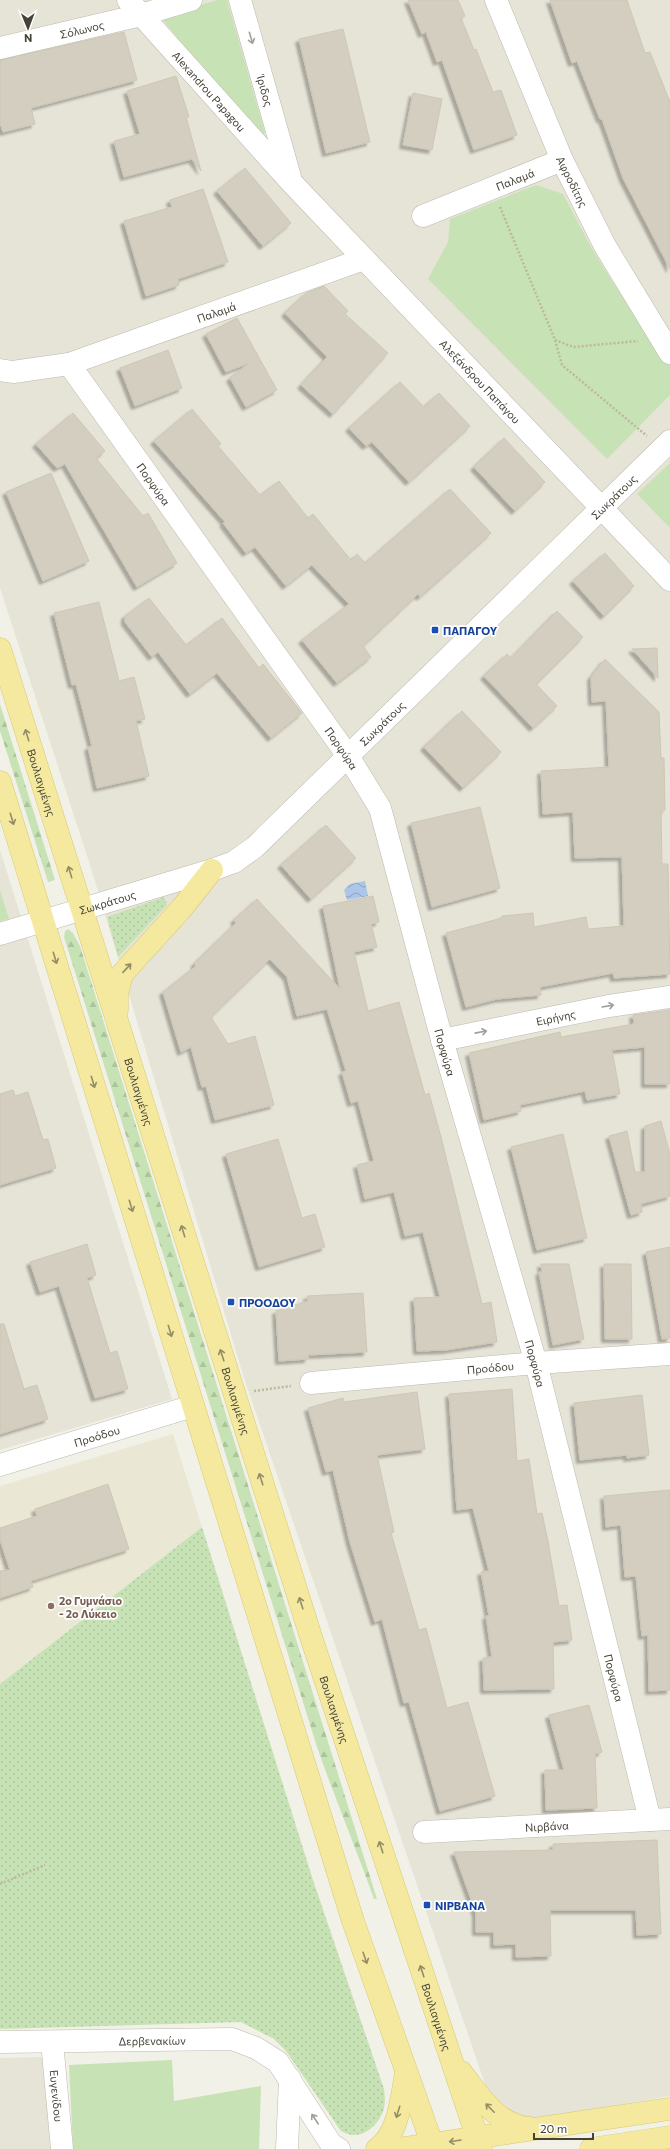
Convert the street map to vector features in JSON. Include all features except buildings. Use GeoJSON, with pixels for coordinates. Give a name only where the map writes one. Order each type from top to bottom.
{"type":"FeatureCollection","features":[{"type":"Feature","properties":{"kind":"main road","name":"Βουλιαγμένης"},"geometry":{"type":"LineString","coordinates":[[0,649],[315,1647],[479,2143]]}},
{"type":"Feature","properties":{"kind":"main road"},"geometry":{"type":"LineString","coordinates":[[0,782],[352,1921],[433,2147]]}},
{"type":"Feature","properties":{"kind":"main road"},"geometry":{"type":"LineString","coordinates":[[116,1019],[117,994],[122,974],[182,908],[212,870]]}},
{"type":"Feature","properties":{"kind":"main road"},"geometry":{"type":"LineString","coordinates":[[452,2061],[489,2108],[506,2122],[518,2126],[537,2128]]}},
{"type":"Feature","properties":{"kind":"main road"},"geometry":{"type":"LineString","coordinates":[[377,2149],[392,2131],[400,2108],[406,2074]]}},
{"type":"Feature","properties":{"kind":"main road"},"geometry":{"type":"LineString","coordinates":[[399,2149],[479,2143],[537,2128],[670,2109]]}},
{"type":"Feature","properties":{"kind":"main road"},"geometry":{"type":"LineString","coordinates":[[591,2149],[670,2136]]}},
{"type":"Feature","properties":{"kind":"street","name":"Σόλωνος"},"geometry":{"type":"LineString","coordinates":[[0,48],[134,7],[191,0]]}},
{"type":"Feature","properties":{"kind":"street","name":"Ίριδος"},"geometry":{"type":"LineString","coordinates":[[240,0],[291,182]]}},
{"type":"Feature","properties":{"kind":"street","name":"Αφροδίτης"},"geometry":{"type":"LineString","coordinates":[[496,0],[562,160],[606,246],[665,346]]}},
{"type":"Feature","properties":{"kind":"street","name":"Alexandrou Papagou"},"geometry":{"type":"LineString","coordinates":[[134,7],[291,182]]}},
{"type":"Feature","properties":{"kind":"street","name":"Παλαμά"},"geometry":{"type":"LineString","coordinates":[[423,216],[562,160]]}},
{"type":"Feature","properties":{"kind":"street","name":"Αλεξάνδρου Παπάγου"},"geometry":{"type":"LineString","coordinates":[[291,182],[670,580]]}},
{"type":"Feature","properties":{"kind":"street","name":"Παλαμά"},"geometry":{"type":"LineString","coordinates":[[0,370],[13,372],[69,364],[364,259]]}},
{"type":"Feature","properties":{"kind":"street","name":"Πορφύρα"},"geometry":{"type":"LineString","coordinates":[[69,364],[348,756],[380,808],[442,1040],[536,1363],[660,1819]]}},
{"type":"Feature","properties":{"kind":"street","name":"Σωκράτους"},"geometry":{"type":"LineString","coordinates":[[0,934],[212,870],[234,862],[255,847],[666,445]]}},
{"type":"Feature","properties":{"kind":"street","name":"Ειρήνης"},"geometry":{"type":"LineString","coordinates":[[442,1040],[609,1006],[670,997]]}},
{"type":"Feature","properties":{"kind":"street","name":"Προόδου"},"geometry":{"type":"LineString","coordinates":[[311,1383],[536,1363],[670,1354]]}},
{"type":"Feature","properties":{"kind":"street","name":"Προόδου"},"geometry":{"type":"LineString","coordinates":[[0,1465],[193,1406]]}},
{"type":"Feature","properties":{"kind":"street","name":"Νιρβάνα"},"geometry":{"type":"LineString","coordinates":[[424,1832],[660,1819]]}},
{"type":"Feature","properties":{"kind":"street","name":"Δερβενακίων"},"geometry":{"type":"LineString","coordinates":[[0,2042],[232,2039],[256,2048],[278,2062],[332,2144],[339,2149]]}},
{"type":"Feature","properties":{"kind":"street","name":"Ευγενίδου"},"geometry":{"type":"LineString","coordinates":[[52,2042],[62,2149]]}},
{"type":"Feature","properties":{"kind":"street"},"geometry":{"type":"LineString","coordinates":[[287,2149],[290,2079]]}},
{"type":"Feature","properties":{"kind":"path"},"geometry":{"type":"LineString","coordinates":[[493,188],[555,340],[562,365],[666,445]]}},
{"type":"Feature","properties":{"kind":"path"},"geometry":{"type":"LineString","coordinates":[[555,340],[573,347],[665,346]]}},
{"type":"Feature","properties":{"kind":"path"},"geometry":{"type":"LineString","coordinates":[[235,1394],[311,1383]]}},
{"type":"Feature","properties":{"kind":"path"},"geometry":{"type":"LineString","coordinates":[[0,1884],[45,1865]]}},
{"type":"Feature","properties":{"kind":"shaded area"},"geometry":{"type":"Polygon","coordinates":[[[0,0],[670,0],[670,2096],[538,2119],[510,2114],[487,2090],[244,1378],[91,868],[0,588],[0,0]]]}},
{"type":"Feature","properties":{"kind":"shaded area"},"geometry":{"type":"Polygon","coordinates":[[[0,850],[172,1399],[0,1450],[0,850]]]}},
{"type":"Feature","properties":{"kind":"shaded area","name":"2ο Γυμνάσιο - 2ο Λύκειο"},"geometry":{"type":"Polygon","coordinates":[[[173,1434],[202,1527],[0,1684],[0,1486],[173,1434]]]}},
{"type":"Feature","properties":{"kind":"shaded area"},"geometry":{"type":"Polygon","coordinates":[[[46,2057],[56,2149],[0,2149],[0,2058],[46,2057]]]}},
{"type":"Feature","properties":{"kind":"green space"},"geometry":{"type":"Polygon","coordinates":[[[218,0],[227,0],[265,133],[257,138],[160,16],[218,0]]]}},
{"type":"Feature","properties":{"kind":"green space"},"geometry":{"type":"Polygon","coordinates":[[[536,185],[563,194],[592,249],[621,295],[670,363],[670,395],[607,459],[428,279],[448,242],[450,219],[536,185]]]}},
{"type":"Feature","properties":{"kind":"green space"},"geometry":{"type":"Polygon","coordinates":[[[670,463],[670,528],[637,494],[670,463]]]}},
{"type":"Feature","properties":{"kind":"green space"},"geometry":{"type":"Polygon","coordinates":[[[0,704],[55,880],[48,882],[0,731],[0,704]]]}},
{"type":"Feature","properties":{"kind":"green space"},"geometry":{"type":"Polygon","coordinates":[[[0,890],[9,919],[0,921],[0,890]]]}},
{"type":"Feature","properties":{"kind":"green space"},"geometry":{"type":"Polygon","coordinates":[[[164,897],[167,905],[118,957],[107,917],[164,897]]]}},
{"type":"Feature","properties":{"kind":"green space"},"geometry":{"type":"Polygon","coordinates":[[[68,929],[73,933],[80,946],[377,1899],[374,1899],[317,1747],[64,937],[65,931],[68,929]]]}},
{"type":"Feature","properties":{"kind":"green space"},"geometry":{"type":"Polygon","coordinates":[[[202,1527],[313,1880],[384,2089],[385,2105],[382,2114],[379,2120],[364,2133],[353,2135],[341,2131],[286,2051],[274,2039],[241,2022],[0,2029],[0,1684],[202,1527]]]}},
{"type":"Feature","properties":{"kind":"green space"},"geometry":{"type":"Polygon","coordinates":[[[172,2060],[174,2101],[261,2086],[259,2149],[73,2149],[69,2065],[172,2060]]]}},
{"type":"Feature","properties":{"kind":"water"},"geometry":{"type":"Polygon","coordinates":[[[365,881],[368,896],[347,900],[344,890],[350,884],[365,881]]]}},
{"type":"Feature","properties":{"kind":"place","name":"ΠΑΠΑΓΟΥ"},"geometry":{"type":"Point","coordinates":[435,630]}},
{"type":"Feature","properties":{"kind":"place","name":"ΠΡΟΟΔΟΥ"},"geometry":{"type":"Point","coordinates":[231,1302]}},
{"type":"Feature","properties":{"kind":"place","name":"2ο Γυμνάσιο - 2ο Λύκειο"},"geometry":{"type":"Point","coordinates":[51,1606]}},
{"type":"Feature","properties":{"kind":"place","name":"ΝΙΡΒΑΝΑ"},"geometry":{"type":"Point","coordinates":[427,1905]}}]}
